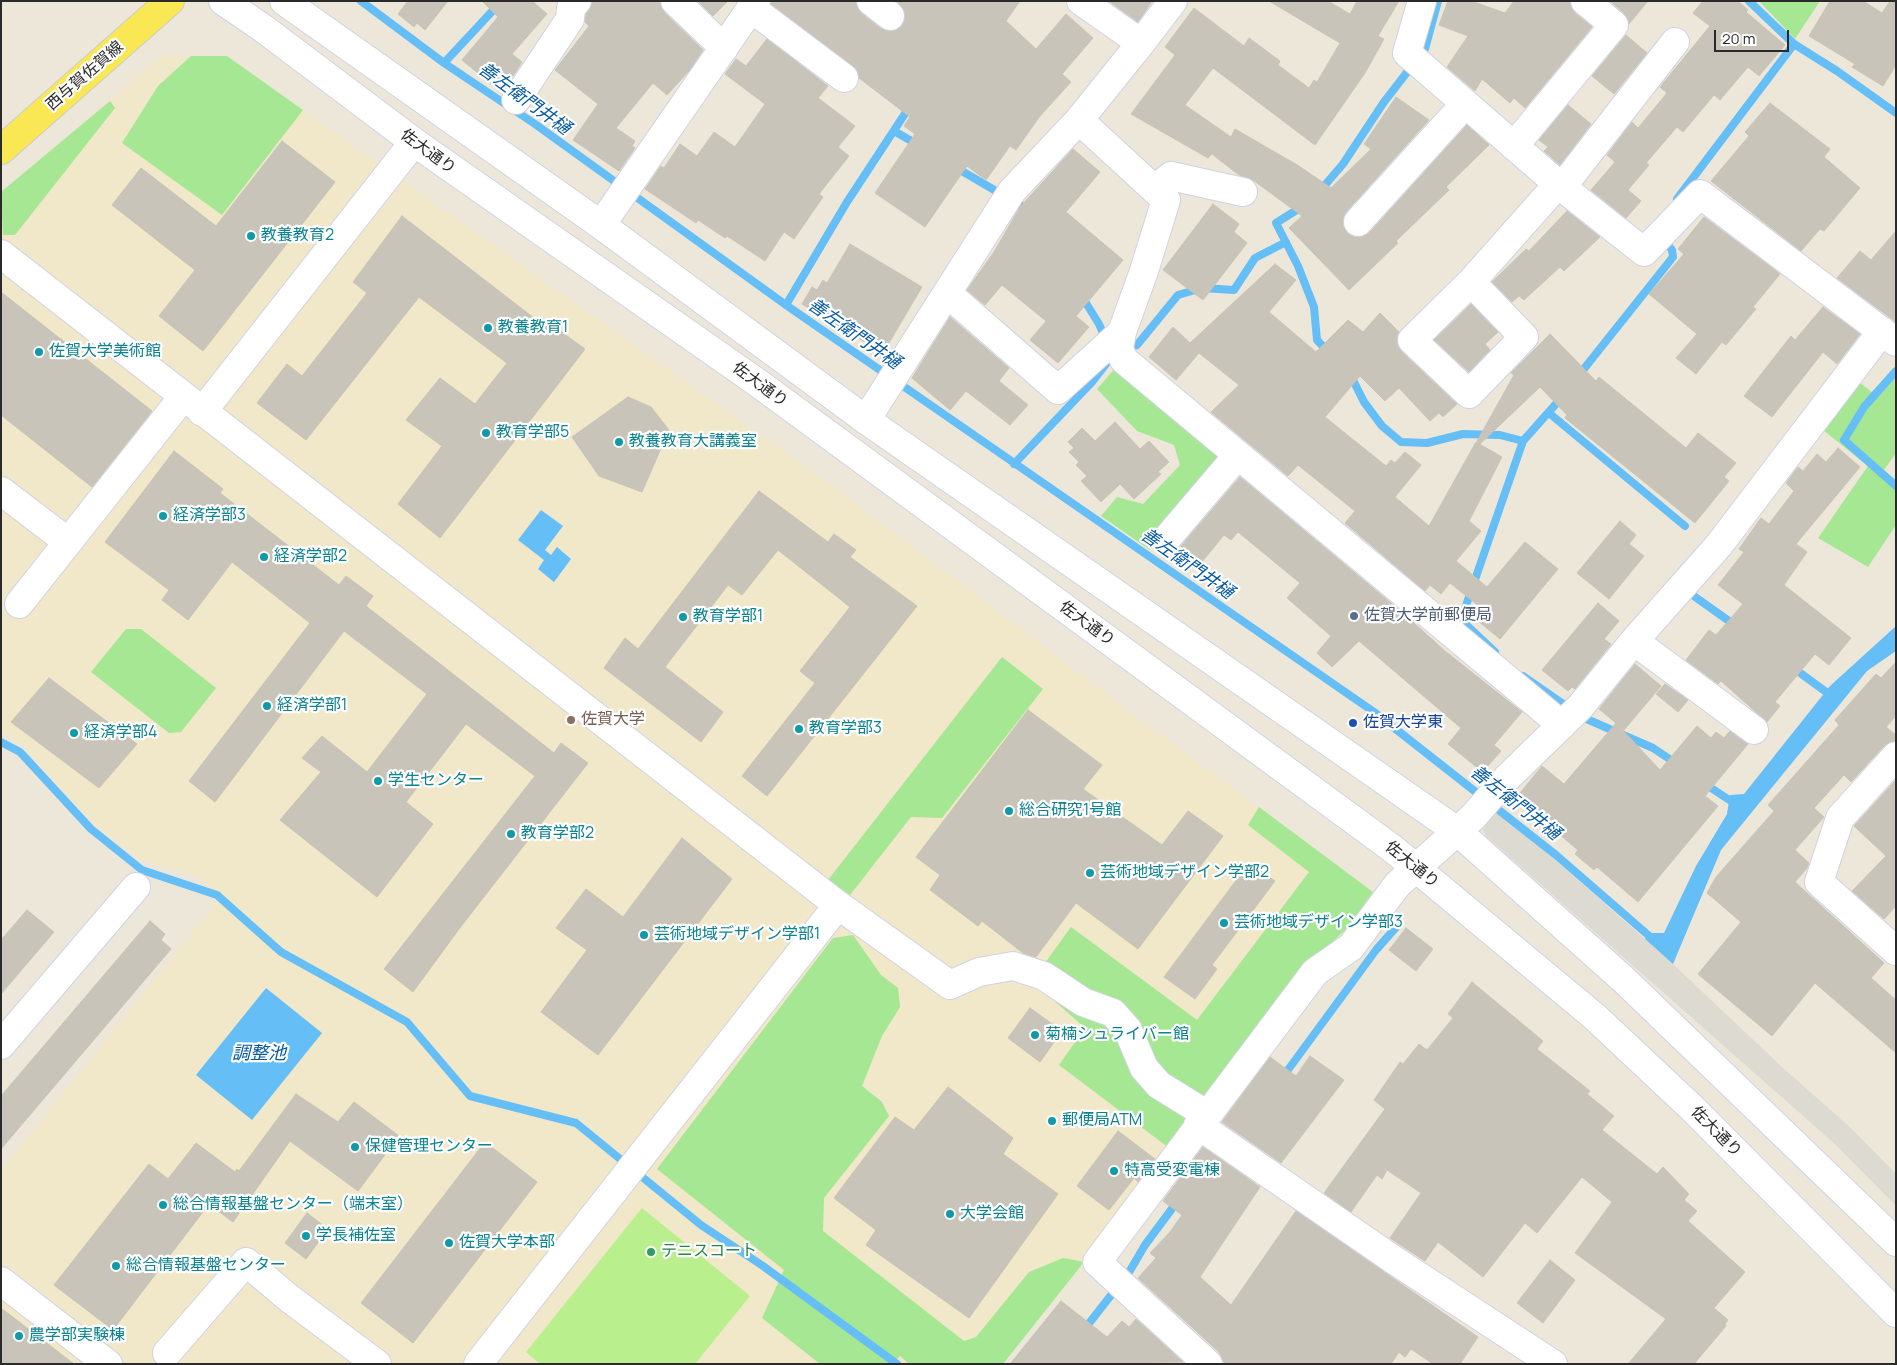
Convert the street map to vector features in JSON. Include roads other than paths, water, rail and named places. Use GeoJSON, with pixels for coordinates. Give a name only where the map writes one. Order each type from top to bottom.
{"type":"FeatureCollection","features":[{"type":"Feature","properties":{"kind":"main road","name":"西与賀佐賀線"},"geometry":{"type":"LineString","coordinates":[[1,150],[170,1]]}},
{"type":"Feature","properties":{"kind":"street","name":"佐大通り"},"geometry":{"type":"LineString","coordinates":[[223,1],[264,29],[414,142],[758,383],[1416,867],[1609,1030],[1700,1116],[1896,1312]]}},
{"type":"Feature","properties":{"kind":"street"},"geometry":{"type":"LineString","coordinates":[[284,1],[601,225],[866,420],[1457,831],[1623,978],[1896,1242]]}},
{"type":"Feature","properties":{"kind":"street"},"geometry":{"type":"LineString","coordinates":[[675,1],[724,48]]}},
{"type":"Feature","properties":{"kind":"street"},"geometry":{"type":"LineString","coordinates":[[1081,1],[1142,43]]}},
{"type":"Feature","properties":{"kind":"street"},"geometry":{"type":"LineString","coordinates":[[866,420],[1008,198],[1079,120],[1142,43],[1172,1]]}},
{"type":"Feature","properties":{"kind":"street"},"geometry":{"type":"LineString","coordinates":[[1205,1363],[1097,1262],[1315,972],[1351,947],[1397,885],[1457,831],[1570,717],[1719,545],[1889,336],[1700,194],[1644,252],[1558,184],[1407,53],[1422,1]]}},
{"type":"Feature","properties":{"kind":"street"},"geometry":{"type":"LineString","coordinates":[[1514,146],[1614,25],[1585,1]]}},
{"type":"Feature","properties":{"kind":"street"},"geometry":{"type":"LineString","coordinates":[[601,225],[754,5],[844,78]]}},
{"type":"Feature","properties":{"kind":"street"},"geometry":{"type":"LineString","coordinates":[[516,100],[566,7]]}},
{"type":"Feature","properties":{"kind":"street"},"geometry":{"type":"LineString","coordinates":[[1471,282],[1558,184],[1569,178],[1675,42]]}},
{"type":"Feature","properties":{"kind":"street"},"geometry":{"type":"LineString","coordinates":[[1358,222],[1465,104]]}},
{"type":"Feature","properties":{"kind":"street"},"geometry":{"type":"LineString","coordinates":[[947,293],[1058,390],[1116,346],[1144,271],[1166,200],[1079,120]]}},
{"type":"Feature","properties":{"kind":"street"},"geometry":{"type":"LineString","coordinates":[[19,604],[68,542],[192,405],[414,142]]}},
{"type":"Feature","properties":{"kind":"street"},"geometry":{"type":"LineString","coordinates":[[1155,189],[1171,176],[1243,192]]}},
{"type":"Feature","properties":{"kind":"street"},"geometry":{"type":"LineString","coordinates":[[1,254],[192,405],[838,905],[950,985],[979,972],[1012,966],[1044,976],[1083,1002],[1113,1013],[1128,1030],[1144,1068],[1159,1085],[1202,1120],[1394,1260],[1553,1364]]}},
{"type":"Feature","properties":{"kind":"street"},"geometry":{"type":"LineString","coordinates":[[1116,346],[1238,455],[1570,717]]}},
{"type":"Feature","properties":{"kind":"street"},"geometry":{"type":"LineString","coordinates":[[1169,536],[1238,455]]}},
{"type":"Feature","properties":{"kind":"street"},"geometry":{"type":"LineString","coordinates":[[1,491],[68,542]]}},
{"type":"Feature","properties":{"kind":"street"},"geometry":{"type":"LineString","coordinates":[[1634,641],[1754,730]]}},
{"type":"Feature","properties":{"kind":"street"},"geometry":{"type":"LineString","coordinates":[[1894,946],[1820,882],[1840,818],[1896,756]]}},
{"type":"Feature","properties":{"kind":"street"},"geometry":{"type":"LineString","coordinates":[[1,1045],[136,887]]}},
{"type":"Feature","properties":{"kind":"street"},"geometry":{"type":"LineString","coordinates":[[478,1364],[838,905]]}},
{"type":"Feature","properties":{"kind":"street"},"geometry":{"type":"LineString","coordinates":[[167,1353],[246,1262],[290,1299],[377,1364]]}},
{"type":"Feature","properties":{"kind":"street"},"geometry":{"type":"LineString","coordinates":[[1,1281],[108,1364]]}},
{"type":"Feature","properties":{"kind":"water"},"geometry":{"type":"Polygon","coordinates":[[[541,510],[563,526],[545,550],[551,555],[557,547],[571,559],[554,582],[538,569],[544,560],[518,540],[541,510]]]}},
{"type":"Feature","properties":{"kind":"water"},"geometry":{"type":"Polygon","coordinates":[[[1896,626],[1896,651],[1867,671],[1721,850],[1673,964],[1645,939],[1650,933],[1664,933],[1696,866],[1727,814],[1730,795],[1744,794],[1830,686],[1896,626]]]}},
{"type":"Feature","properties":{"kind":"water","name":"調整池"},"geometry":{"type":"Polygon","coordinates":[[[266,988],[322,1033],[252,1120],[196,1075],[266,988]]]}},
{"type":"Feature","properties":{"kind":"waterway","name":"善左衛門井樋"},"geometry":{"type":"LineString","coordinates":[[361,1],[444,63],[535,124],[786,305],[1374,712],[1556,855],[1655,941]]}},
{"type":"Feature","properties":{"kind":"waterway"},"geometry":{"type":"LineString","coordinates":[[1319,192],[1343,164],[1384,102],[1425,49],[1438,1]]}},
{"type":"Feature","properties":{"kind":"waterway"},"geometry":{"type":"LineString","coordinates":[[1677,199],[1794,44],[1749,1]]}},
{"type":"Feature","properties":{"kind":"waterway"},"geometry":{"type":"LineString","coordinates":[[444,63],[498,5]]}},
{"type":"Feature","properties":{"kind":"waterway"},"geometry":{"type":"LineString","coordinates":[[1794,44],[1837,71],[1896,113]]}},
{"type":"Feature","properties":{"kind":"waterway"},"geometry":{"type":"LineString","coordinates":[[786,305],[847,202],[910,106]]}},
{"type":"Feature","properties":{"kind":"waterway"},"geometry":{"type":"LineString","coordinates":[[894,131],[920,146]]}},
{"type":"Feature","properties":{"kind":"waterway"},"geometry":{"type":"LineString","coordinates":[[955,167],[1025,208],[1028,212]]}},
{"type":"Feature","properties":{"kind":"waterway"},"geometry":{"type":"LineString","coordinates":[[1303,206],[1276,223],[1298,266],[1314,307],[1317,340],[1328,352]]}},
{"type":"Feature","properties":{"kind":"waterway"},"geometry":{"type":"LineString","coordinates":[[1579,375],[1673,257],[1672,250],[1662,238]]}},
{"type":"Feature","properties":{"kind":"waterway"},"geometry":{"type":"LineString","coordinates":[[1124,350],[1137,345],[1178,295],[1202,288],[1234,290],[1255,258],[1286,242]]}},
{"type":"Feature","properties":{"kind":"waterway"},"geometry":{"type":"LineString","coordinates":[[1081,295],[1099,324],[1106,340]]}},
{"type":"Feature","properties":{"kind":"waterway"},"geometry":{"type":"LineString","coordinates":[[1014,464],[1092,382],[1109,360]]}},
{"type":"Feature","properties":{"kind":"waterway"},"geometry":{"type":"LineString","coordinates":[[1896,371],[1864,407],[1844,440],[1896,486]]}},
{"type":"Feature","properties":{"kind":"waterway"},"geometry":{"type":"LineString","coordinates":[[1350,374],[1364,402],[1382,426],[1401,442],[1427,443],[1463,434],[1500,435],[1523,441]]}},
{"type":"Feature","properties":{"kind":"waterway"},"geometry":{"type":"LineString","coordinates":[[1495,652],[1461,620],[1523,441],[1563,396]]}},
{"type":"Feature","properties":{"kind":"waterway"},"geometry":{"type":"LineString","coordinates":[[1549,413],[1685,526]]}},
{"type":"Feature","properties":{"kind":"waterway"},"geometry":{"type":"LineString","coordinates":[[1691,594],[1736,626]]}},
{"type":"Feature","properties":{"kind":"waterway"},"geometry":{"type":"LineString","coordinates":[[1792,667],[1833,697]]}},
{"type":"Feature","properties":{"kind":"waterway"},"geometry":{"type":"LineString","coordinates":[[1523,676],[1582,717],[1653,748],[1677,764]]}},
{"type":"Feature","properties":{"kind":"waterway"},"geometry":{"type":"LineString","coordinates":[[1,742],[20,752],[91,829],[142,870],[217,895],[281,952],[407,1022],[470,1096],[576,1123],[701,1225],[763,1266],[897,1364]]}},
{"type":"Feature","properties":{"kind":"waterway"},"geometry":{"type":"LineString","coordinates":[[1705,784],[1737,805]]}},
{"type":"Feature","properties":{"kind":"waterway"},"geometry":{"type":"LineString","coordinates":[[1282,1078],[1376,950],[1398,925]]}},
{"type":"Feature","properties":{"kind":"waterway"},"geometry":{"type":"LineString","coordinates":[[1128,1274],[1145,1245],[1177,1202]]}},
{"type":"Feature","properties":{"kind":"waterway"},"geometry":{"type":"LineString","coordinates":[[1083,1331],[1112,1294]]}},
{"type":"Feature","properties":{"kind":"place","name":"教養教育2"},"geometry":{"type":"Point","coordinates":[251,236]}},
{"type":"Feature","properties":{"kind":"place","name":"教養教育1"},"geometry":{"type":"Point","coordinates":[488,328]}},
{"type":"Feature","properties":{"kind":"place","name":"佐賀大学美術館"},"geometry":{"type":"Point","coordinates":[39,352]}},
{"type":"Feature","properties":{"kind":"place","name":"教育学部5"},"geometry":{"type":"Point","coordinates":[486,433]}},
{"type":"Feature","properties":{"kind":"place","name":"教養教育大講義室"},"geometry":{"type":"Point","coordinates":[619,442]}},
{"type":"Feature","properties":{"kind":"place","name":"経済学部3"},"geometry":{"type":"Point","coordinates":[163,516]}},
{"type":"Feature","properties":{"kind":"place","name":"経済学部2"},"geometry":{"type":"Point","coordinates":[264,557]}},
{"type":"Feature","properties":{"kind":"place","name":"佐賀大学前郵便局"},"geometry":{"type":"Point","coordinates":[1354,616]}},
{"type":"Feature","properties":{"kind":"place","name":"教育学部1"},"geometry":{"type":"Point","coordinates":[683,617]}},
{"type":"Feature","properties":{"kind":"place","name":"経済学部1"},"geometry":{"type":"Point","coordinates":[267,706]}},
{"type":"Feature","properties":{"kind":"place","name":"佐賀大学"},"geometry":{"type":"Point","coordinates":[571,720]}},
{"type":"Feature","properties":{"kind":"place","name":"佐賀大学東"},"geometry":{"type":"Point","coordinates":[1353,723]}},
{"type":"Feature","properties":{"kind":"place","name":"教育学部3"},"geometry":{"type":"Point","coordinates":[799,729]}},
{"type":"Feature","properties":{"kind":"place","name":"経済学部4"},"geometry":{"type":"Point","coordinates":[74,733]}},
{"type":"Feature","properties":{"kind":"place","name":"学生センター"},"geometry":{"type":"Point","coordinates":[378,781]}},
{"type":"Feature","properties":{"kind":"place","name":"総合研究1号館"},"geometry":{"type":"Point","coordinates":[1009,811]}},
{"type":"Feature","properties":{"kind":"place","name":"教育学部2"},"geometry":{"type":"Point","coordinates":[511,834]}},
{"type":"Feature","properties":{"kind":"place","name":"芸術地域デザイン学部2"},"geometry":{"type":"Point","coordinates":[1090,873]}},
{"type":"Feature","properties":{"kind":"place","name":"芸術地域デザイン学部3"},"geometry":{"type":"Point","coordinates":[1224,923]}},
{"type":"Feature","properties":{"kind":"place","name":"芸術地域デザイン学部1"},"geometry":{"type":"Point","coordinates":[644,935]}},
{"type":"Feature","properties":{"kind":"place","name":"菊楠シュライバー館"},"geometry":{"type":"Point","coordinates":[1035,1035]}},
{"type":"Feature","properties":{"kind":"place","name":"郵便局ATM"},"geometry":{"type":"Point","coordinates":[1052,1121]}},
{"type":"Feature","properties":{"kind":"place","name":"保健管理センター"},"geometry":{"type":"Point","coordinates":[355,1147]}},
{"type":"Feature","properties":{"kind":"place","name":"特高受変電棟"},"geometry":{"type":"Point","coordinates":[1114,1171]}},
{"type":"Feature","properties":{"kind":"place","name":"総合情報基盤センター（端末室）"},"geometry":{"type":"Point","coordinates":[163,1205]}},
{"type":"Feature","properties":{"kind":"place","name":"大学会館"},"geometry":{"type":"Point","coordinates":[950,1214]}},
{"type":"Feature","properties":{"kind":"place","name":"学長補佐室"},"geometry":{"type":"Point","coordinates":[306,1236]}},
{"type":"Feature","properties":{"kind":"place","name":"佐賀大学本部"},"geometry":{"type":"Point","coordinates":[449,1243]}},
{"type":"Feature","properties":{"kind":"place","name":"テニスコート"},"geometry":{"type":"Point","coordinates":[651,1252]}},
{"type":"Feature","properties":{"kind":"place","name":"総合情報基盤センター"},"geometry":{"type":"Point","coordinates":[116,1266]}},
{"type":"Feature","properties":{"kind":"place","name":"農学部実験棟"},"geometry":{"type":"Point","coordinates":[19,1336]}}]}
